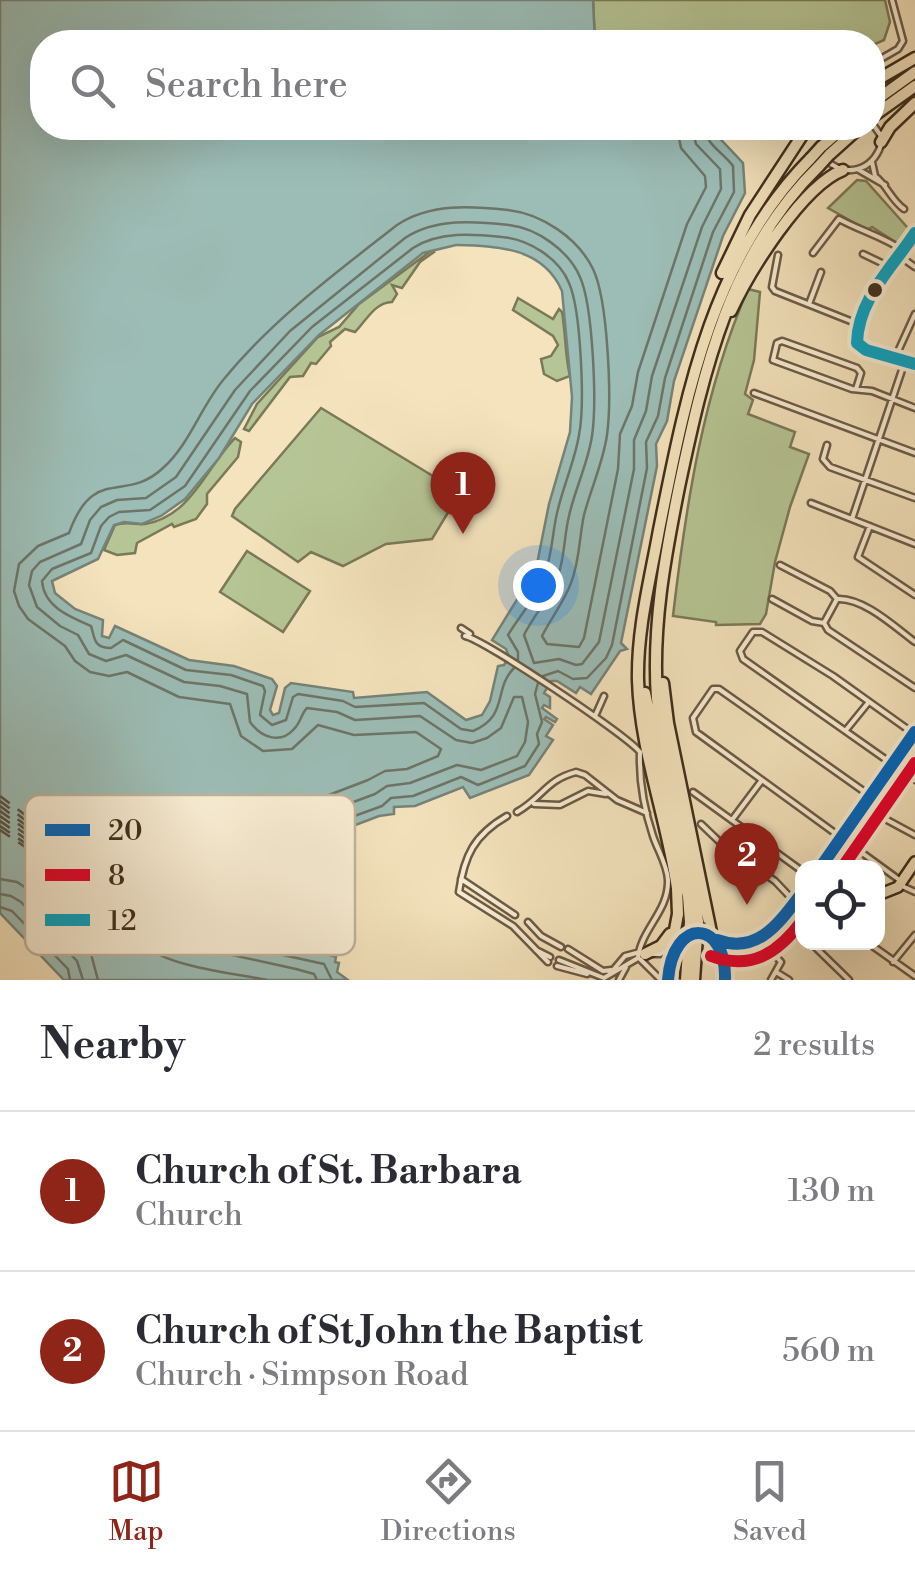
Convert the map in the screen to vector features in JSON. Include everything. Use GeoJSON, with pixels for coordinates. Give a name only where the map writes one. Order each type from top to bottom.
{"type":"FeatureCollection","features":[{"type":"Feature","properties":{"kind":"highway"},"geometry":{"type":"LineString","coordinates":[[885,75],[915,58]]}},
{"type":"Feature","properties":{"kind":"highway"},"geometry":{"type":"LineString","coordinates":[[885,102],[915,72]]}},
{"type":"Feature","properties":{"kind":"highway"},"geometry":{"type":"LineString","coordinates":[[885,106],[915,86]]}},
{"type":"Feature","properties":{"kind":"highway"},"geometry":{"type":"LineString","coordinates":[[885,135],[915,103]]}},
{"type":"Feature","properties":{"kind":"highway"},"geometry":{"type":"LineString","coordinates":[[694,980],[694,922],[646,693],[652,602],[683,420],[714,295],[736,242],[764,192],[802,140]]}},
{"type":"Feature","properties":{"kind":"highway"},"geometry":{"type":"LineString","coordinates":[[703,341],[744,245],[787,183],[831,140]]}},
{"type":"Feature","properties":{"kind":"highway"},"geometry":{"type":"LineString","coordinates":[[672,947],[678,899],[641,715],[640,625],[652,602],[706,367],[723,313],[755,248],[779,212],[819,154],[841,140]]}},
{"type":"Feature","properties":{"kind":"highway"},"geometry":{"type":"LineString","coordinates":[[706,367],[735,302],[764,252],[825,180],[843,170]]}},
{"type":"Feature","properties":{"kind":"highway"},"geometry":{"type":"LineString","coordinates":[[652,602],[668,724],[714,938]]}},
{"type":"Feature","properties":{"kind":"highway"},"geometry":{"type":"LineString","coordinates":[[644,800],[656,788]]}},
{"type":"Feature","properties":{"kind":"highway"},"geometry":{"type":"LineString","coordinates":[[641,955],[667,940],[678,899]]}},
{"type":"Feature","properties":{"kind":"highway"},"geometry":{"type":"LineString","coordinates":[[686,980],[694,922]]}},
{"type":"Feature","properties":{"kind":"main road"},"geometry":{"type":"LineString","coordinates":[[826,860],[915,733]]}},
{"type":"Feature","properties":{"kind":"main road"},"geometry":{"type":"LineString","coordinates":[[885,890],[915,862]]}},
{"type":"Feature","properties":{"kind":"main road"},"geometry":{"type":"LineString","coordinates":[[665,980],[672,947],[685,936],[714,938],[736,946],[760,940],[773,931],[794,903]]}},
{"type":"Feature","properties":{"kind":"main road"},"geometry":{"type":"LineString","coordinates":[[727,974],[736,956],[762,948],[795,928]]}},
{"type":"Feature","properties":{"kind":"main road"},"geometry":{"type":"LineString","coordinates":[[714,938],[725,952],[727,974]]}},
{"type":"Feature","properties":{"kind":"street"},"geometry":{"type":"LineString","coordinates":[[885,56],[903,42],[892,0]]}},
{"type":"Feature","properties":{"kind":"street"},"geometry":{"type":"LineString","coordinates":[[881,142],[873,160],[873,173],[904,210]]}},
{"type":"Feature","properties":{"kind":"street"},"geometry":{"type":"LineString","coordinates":[[819,154],[830,164],[843,170],[858,170],[885,185]]}},
{"type":"Feature","properties":{"kind":"street"},"geometry":{"type":"LineString","coordinates":[[858,170],[873,160]]}},
{"type":"Feature","properties":{"kind":"street"},"geometry":{"type":"LineString","coordinates":[[828,212],[837,220],[878,235],[904,251]]}},
{"type":"Feature","properties":{"kind":"street"},"geometry":{"type":"LineString","coordinates":[[816,250],[837,220]]}},
{"type":"Feature","properties":{"kind":"street"},"geometry":{"type":"LineString","coordinates":[[915,233],[875,291],[858,324],[857,343],[866,350],[915,364]]}},
{"type":"Feature","properties":{"kind":"street"},"geometry":{"type":"LineString","coordinates":[[864,254],[892,268]]}},
{"type":"Feature","properties":{"kind":"street"},"geometry":{"type":"LineString","coordinates":[[778,256],[770,290],[858,324]]}},
{"type":"Feature","properties":{"kind":"street"},"geometry":{"type":"LineString","coordinates":[[901,258],[915,267]]}},
{"type":"Feature","properties":{"kind":"street"},"geometry":{"type":"LineString","coordinates":[[809,304],[821,276]]}},
{"type":"Feature","properties":{"kind":"street"},"geometry":{"type":"LineString","coordinates":[[894,358],[915,314]]}},
{"type":"Feature","properties":{"kind":"street"},"geometry":{"type":"LineString","coordinates":[[856,390],[861,374],[857,368],[782,341],[777,343],[772,360],[856,390],[915,408]]}},
{"type":"Feature","properties":{"kind":"street"},"geometry":{"type":"LineString","coordinates":[[852,519],[905,361]]}},
{"type":"Feature","properties":{"kind":"street"},"geometry":{"type":"LineString","coordinates":[[754,393],[915,453]]}},
{"type":"Feature","properties":{"kind":"street"},"geometry":{"type":"LineString","coordinates":[[826,462],[823,457],[827,445]]}},
{"type":"Feature","properties":{"kind":"street"},"geometry":{"type":"LineString","coordinates":[[818,460],[915,498]]}},
{"type":"Feature","properties":{"kind":"street"},"geometry":{"type":"LineString","coordinates":[[811,503],[915,544]]}},
{"type":"Feature","properties":{"kind":"street"},"geometry":{"type":"LineString","coordinates":[[870,526],[858,557],[915,595]]}},
{"type":"Feature","properties":{"kind":"street"},"geometry":{"type":"LineString","coordinates":[[780,565],[830,591],[837,599],[848,600],[878,616],[915,642]]}},
{"type":"Feature","properties":{"kind":"street"},"geometry":{"type":"LineString","coordinates":[[772,599],[812,622],[824,623]]}},
{"type":"Feature","properties":{"kind":"street"},"geometry":{"type":"LineString","coordinates":[[824,623],[837,599]]}},
{"type":"Feature","properties":{"kind":"street"},"geometry":{"type":"LineString","coordinates":[[824,623],[828,630],[915,688]]}},
{"type":"Feature","properties":{"kind":"street"},"geometry":{"type":"LineString","coordinates":[[915,733],[823,669],[756,630],[740,650],[741,658],[915,780]]}},
{"type":"Feature","properties":{"kind":"street"},"geometry":{"type":"LineString","coordinates":[[502,656],[494,647],[466,634],[595,716],[640,752],[644,800],[668,885],[663,906],[641,938],[641,955],[665,980]]}},
{"type":"Feature","properties":{"kind":"street"},"geometry":{"type":"LineString","coordinates":[[870,796],[716,688],[693,718],[694,730],[915,892]]}},
{"type":"Feature","properties":{"kind":"street"},"geometry":{"type":"LineString","coordinates":[[595,716],[604,696]]}},
{"type":"Feature","properties":{"kind":"street"},"geometry":{"type":"LineString","coordinates":[[846,730],[869,701]]}},
{"type":"Feature","properties":{"kind":"street"},"geometry":{"type":"LineString","coordinates":[[517,812],[541,795],[548,783],[573,772],[586,775],[610,795],[647,813]]}},
{"type":"Feature","properties":{"kind":"street"},"geometry":{"type":"LineString","coordinates":[[732,820],[762,780]]}},
{"type":"Feature","properties":{"kind":"street"},"geometry":{"type":"LineString","coordinates":[[529,805],[560,805],[588,792],[610,795]]}},
{"type":"Feature","properties":{"kind":"street"},"geometry":{"type":"LineString","coordinates":[[693,792],[795,867]]}},
{"type":"Feature","properties":{"kind":"street"},"geometry":{"type":"LineString","coordinates":[[625,804],[644,800]]}},
{"type":"Feature","properties":{"kind":"street"},"geometry":{"type":"LineString","coordinates":[[863,806],[915,835]]}},
{"type":"Feature","properties":{"kind":"street"},"geometry":{"type":"LineString","coordinates":[[507,816],[480,836],[464,859],[459,892],[518,930],[549,960]]}},
{"type":"Feature","properties":{"kind":"street"},"geometry":{"type":"LineString","coordinates":[[701,824],[714,838],[775,881],[794,903]]}},
{"type":"Feature","properties":{"kind":"street"},"geometry":{"type":"LineString","coordinates":[[735,851],[749,832]]}},
{"type":"Feature","properties":{"kind":"street"},"geometry":{"type":"LineString","coordinates":[[460,879],[516,915]]}},
{"type":"Feature","properties":{"kind":"street"},"geometry":{"type":"LineString","coordinates":[[528,922],[561,947]]}},
{"type":"Feature","properties":{"kind":"street"},"geometry":{"type":"LineString","coordinates":[[894,962],[915,935]]}},
{"type":"Feature","properties":{"kind":"street"},"geometry":{"type":"LineString","coordinates":[[609,979],[627,955],[660,954],[672,947]]}},
{"type":"Feature","properties":{"kind":"street"},"geometry":{"type":"LineString","coordinates":[[568,950],[603,972],[613,970]]}},
{"type":"Feature","properties":{"kind":"street"},"geometry":{"type":"LineString","coordinates":[[818,950],[849,980]]}},
{"type":"Feature","properties":{"kind":"street"},"geometry":{"type":"LineString","coordinates":[[878,950],[915,976]]}},
{"type":"Feature","properties":{"kind":"street"},"geometry":{"type":"LineString","coordinates":[[771,952],[781,960],[772,980]]}},
{"type":"Feature","properties":{"kind":"street"},"geometry":{"type":"LineString","coordinates":[[609,979],[641,955]]}},
{"type":"Feature","properties":{"kind":"street"},"geometry":{"type":"LineString","coordinates":[[558,963],[580,974],[609,979]]}},
{"type":"Feature","properties":{"kind":"street"},"geometry":{"type":"LineString","coordinates":[[619,980],[628,963]]}},
{"type":"Feature","properties":{"kind":"street"},"geometry":{"type":"LineString","coordinates":[[776,972],[789,980]]}},
{"type":"Feature","properties":{"kind":"green space"},"geometry":{"type":"Polygon","coordinates":[[[593,0],[885,0],[890,22],[885,37],[885,30],[594,30],[593,0]]]}},
{"type":"Feature","properties":{"kind":"green space"},"geometry":{"type":"Polygon","coordinates":[[[857,180],[866,181],[907,227],[900,245],[872,227],[867,230],[828,208],[857,180]]]}},
{"type":"Feature","properties":{"kind":"green space"},"geometry":{"type":"Polygon","coordinates":[[[432,250],[402,288],[392,285],[397,294],[392,302],[376,309],[355,332],[345,329],[303,376],[290,377],[249,431],[244,429],[257,404],[318,337],[339,327],[359,304],[432,250]]]}},
{"type":"Feature","properties":{"kind":"green space"},"geometry":{"type":"Polygon","coordinates":[[[748,289],[760,292],[754,360],[745,394],[753,400],[748,414],[795,432],[790,447],[809,454],[775,562],[766,614],[760,624],[716,625],[673,616],[698,449],[719,368],[748,289]]]}},
{"type":"Feature","properties":{"kind":"green space"},"geometry":{"type":"Polygon","coordinates":[[[518,298],[553,319],[559,309],[562,312],[570,376],[557,381],[544,374],[541,359],[551,356],[558,345],[553,336],[513,310],[518,298]]]}},
{"type":"Feature","properties":{"kind":"green space"},"geometry":{"type":"Polygon","coordinates":[[[321,408],[451,487],[455,501],[432,539],[386,544],[343,566],[311,552],[298,562],[232,516],[321,408]]]}},
{"type":"Feature","properties":{"kind":"green space"},"geometry":{"type":"Polygon","coordinates":[[[235,438],[241,442],[238,457],[207,494],[207,504],[196,519],[174,527],[172,524],[137,543],[135,553],[117,555],[104,550],[115,525],[145,524],[175,512],[235,438]]]}},
{"type":"Feature","properties":{"kind":"green space"},"geometry":{"type":"Polygon","coordinates":[[[247,551],[310,591],[283,632],[220,592],[247,551]]]}},
{"type":"Feature","properties":{"kind":"water"},"geometry":{"type":"Polygon","coordinates":[[[0,0],[593,0],[594,30],[30,30],[30,140],[721,140],[743,163],[745,193],[723,236],[674,381],[667,421],[656,444],[657,466],[621,643],[627,649],[620,651],[591,694],[580,687],[576,693],[551,681],[544,693],[550,697],[550,708],[542,708],[557,719],[544,719],[553,725],[546,736],[553,740],[529,775],[470,798],[463,787],[415,806],[394,807],[394,814],[355,825],[355,795],[25,795],[25,939],[0,913],[0,0]],[[456,245],[423,253],[319,335],[252,404],[219,458],[185,499],[142,524],[114,525],[98,559],[52,581],[55,593],[75,609],[103,620],[102,636],[109,638],[115,626],[189,660],[234,666],[272,679],[277,686],[270,710],[273,715],[279,713],[285,688],[291,683],[353,692],[354,698],[427,692],[466,720],[482,715],[490,701],[498,666],[504,665],[509,657],[506,649],[492,640],[536,569],[549,504],[570,432],[572,397],[562,291],[543,265],[503,248],[456,245]]]}},
{"type":"Feature","properties":{"kind":"water"},"geometry":{"type":"Polygon","coordinates":[[[40,955],[329,955],[336,957],[337,972],[348,980],[64,980],[40,955]]]}},
{"type":"Feature","properties":{"kind":"ferry route"},"geometry":{"type":"LineString","coordinates":[[0,796],[25,815]]}},
{"type":"Feature","properties":{"kind":"ferry route"},"geometry":{"type":"LineString","coordinates":[[0,801],[25,820]]}},
{"type":"Feature","properties":{"kind":"ferry route"},"geometry":{"type":"LineString","coordinates":[[0,806],[25,825]]}},
{"type":"Feature","properties":{"kind":"ferry route"},"geometry":{"type":"LineString","coordinates":[[0,811],[25,829]]}},
{"type":"Feature","properties":{"kind":"ferry route"},"geometry":{"type":"LineString","coordinates":[[0,816],[25,834]]}},
{"type":"Feature","properties":{"kind":"ferry route"},"geometry":{"type":"LineString","coordinates":[[0,821],[25,838]]}},
{"type":"Feature","properties":{"kind":"ferry route"},"geometry":{"type":"LineString","coordinates":[[0,826],[25,843]]}},
{"type":"Feature","properties":{"kind":"ferry route"},"geometry":{"type":"LineString","coordinates":[[0,830],[25,847]]}},
{"type":"Feature","properties":{"kind":"transit line","name":"12"},"geometry":{"type":"LineString","coordinates":[[915,233],[870,298],[857,343],[866,350],[915,364]]}},
{"type":"Feature","properties":{"kind":"transit line","name":"20"},"geometry":{"type":"LineString","coordinates":[[826,860],[915,732]]}},
{"type":"Feature","properties":{"kind":"transit line","name":"8"},"geometry":{"type":"LineString","coordinates":[[848,860],[915,763]]}},
{"type":"Feature","properties":{"kind":"transit line","name":"20"},"geometry":{"type":"LineString","coordinates":[[717,940],[731,944],[756,940],[776,925],[795,902]]}},
{"type":"Feature","properties":{"kind":"transit line","name":"8"},"geometry":{"type":"LineString","coordinates":[[711,956],[751,960],[773,950],[795,929]]}},
{"type":"Feature","properties":{"kind":"transit line","name":"20"},"geometry":{"type":"LineString","coordinates":[[668,980],[679,944],[699,933],[718,945],[725,980]]}},
{"type":"Feature","properties":{"kind":"place","name":"Church of St. Barbara"},"geometry":{"type":"Point","coordinates":[463,534]}},
{"type":"Feature","properties":{"kind":"place","name":"Church of St John the Baptist"},"geometry":{"type":"Point","coordinates":[747,905]}}]}
